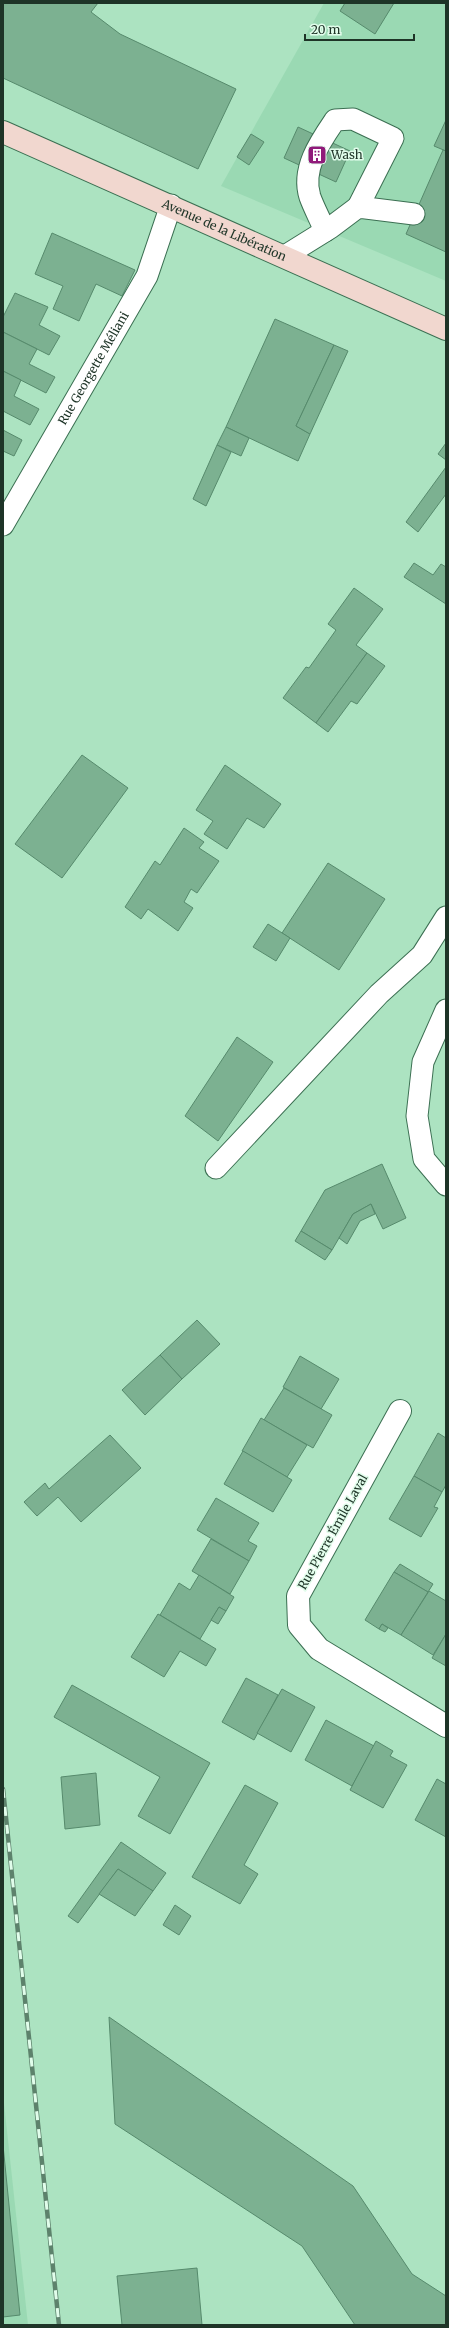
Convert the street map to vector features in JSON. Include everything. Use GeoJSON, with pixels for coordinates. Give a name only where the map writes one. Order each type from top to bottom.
{"type":"FeatureCollection","features":[{"type":"Feature","properties":{"kind":"main road","name":"Avenue de la Libération"},"geometry":{"type":"LineString","coordinates":[[3,132],[171,205],[446,329]]}},
{"type":"Feature","properties":{"kind":"street","name":"Rue Pierre Émile Laval"},"geometry":{"type":"LineString","coordinates":[[400,1411],[298,1596],[299,1625],[318,1649],[446,1726]]}},
{"type":"Feature","properties":{"kind":"lane"},"geometry":{"type":"LineString","coordinates":[[284,256],[325,231],[358,207],[393,138],[353,119],[335,120],[322,139],[309,169],[310,195],[325,231]]}},
{"type":"Feature","properties":{"kind":"lane","name":"Rue Georgette Méliani"},"geometry":{"type":"LineString","coordinates":[[3,525],[147,276],[171,205]]}},
{"type":"Feature","properties":{"kind":"lane"},"geometry":{"type":"LineString","coordinates":[[358,207],[414,214]]}},
{"type":"Feature","properties":{"kind":"lane"},"geometry":{"type":"LineString","coordinates":[[216,1168],[378,994],[422,955],[446,917]]}},
{"type":"Feature","properties":{"kind":"lane"},"geometry":{"type":"LineString","coordinates":[[446,1010],[423,1062],[417,1116],[424,1159],[446,1185]]}},
{"type":"Feature","properties":{"kind":"shaded area"},"geometry":{"type":"Polygon","coordinates":[[[324,3],[446,3],[446,281],[221,186],[324,3]]]}},
{"type":"Feature","properties":{"kind":"shaded area"},"geometry":{"type":"Polygon","coordinates":[[[3,2094],[28,2325],[3,2325],[3,2094]]]}},
{"type":"Feature","properties":{"kind":"building"},"geometry":{"type":"Polygon","coordinates":[[[3,3],[98,3],[91,12],[120,34],[236,89],[198,169],[3,78],[3,3]]]}},
{"type":"Feature","properties":{"kind":"building"},"geometry":{"type":"Polygon","coordinates":[[[345,3],[394,3],[375,34],[340,11],[345,3]]]}},
{"type":"Feature","properties":{"kind":"building"},"geometry":{"type":"Polygon","coordinates":[[[446,120],[446,151],[434,146],[446,120]]]}},
{"type":"Feature","properties":{"kind":"building","name":"Wash"},"geometry":{"type":"Polygon","coordinates":[[[298,127],[350,151],[336,182],[284,158],[298,127]]]}},
{"type":"Feature","properties":{"kind":"building"},"geometry":{"type":"Polygon","coordinates":[[[251,134],[264,142],[249,165],[237,157],[251,134]]]}},
{"type":"Feature","properties":{"kind":"building"},"geometry":{"type":"Polygon","coordinates":[[[443,150],[446,151],[446,252],[406,234],[443,150]]]}},
{"type":"Feature","properties":{"kind":"building"},"geometry":{"type":"Polygon","coordinates":[[[52,233],[135,270],[122,296],[96,284],[79,321],[53,309],[63,286],[35,274],[52,233]]]}},
{"type":"Feature","properties":{"kind":"building"},"geometry":{"type":"Polygon","coordinates":[[[15,293],[48,307],[39,325],[60,336],[49,355],[3,332],[3,317],[15,293]]]}},
{"type":"Feature","properties":{"kind":"building"},"geometry":{"type":"Polygon","coordinates":[[[275,319],[334,345],[296,426],[310,434],[298,461],[226,427],[275,319]]]}},
{"type":"Feature","properties":{"kind":"building"},"geometry":{"type":"Polygon","coordinates":[[[3,332],[37,349],[29,364],[55,377],[46,393],[3,371],[3,332]]]}},
{"type":"Feature","properties":{"kind":"building"},"geometry":{"type":"Polygon","coordinates":[[[334,345],[348,351],[310,434],[296,426],[334,345]]]}},
{"type":"Feature","properties":{"kind":"building"},"geometry":{"type":"Polygon","coordinates":[[[3,371],[21,380],[14,396],[39,409],[30,425],[3,411],[3,371]]]}},
{"type":"Feature","properties":{"kind":"building"},"geometry":{"type":"Polygon","coordinates":[[[226,427],[249,438],[241,456],[217,445],[226,427]]]}},
{"type":"Feature","properties":{"kind":"building"},"geometry":{"type":"Polygon","coordinates":[[[3,430],[22,440],[14,456],[3,451],[3,430]]]}},
{"type":"Feature","properties":{"kind":"building"},"geometry":{"type":"Polygon","coordinates":[[[446,443],[446,460],[438,454],[446,443]]]}},
{"type":"Feature","properties":{"kind":"building"},"geometry":{"type":"Polygon","coordinates":[[[217,445],[231,452],[206,506],[193,499],[217,445]]]}},
{"type":"Feature","properties":{"kind":"building"},"geometry":{"type":"Polygon","coordinates":[[[446,467],[446,494],[418,532],[406,522],[446,467]]]}},
{"type":"Feature","properties":{"kind":"building"},"geometry":{"type":"Polygon","coordinates":[[[414,563],[433,575],[441,564],[446,567],[446,604],[404,577],[414,563]]]}},
{"type":"Feature","properties":{"kind":"building"},"geometry":{"type":"Polygon","coordinates":[[[354,588],[383,609],[356,645],[367,653],[316,723],[283,698],[306,667],[309,668],[336,630],[328,624],[354,588]]]}},
{"type":"Feature","properties":{"kind":"building"},"geometry":{"type":"Polygon","coordinates":[[[367,653],[385,666],[357,704],[351,701],[328,732],[316,723],[367,653]]]}},
{"type":"Feature","properties":{"kind":"building"},"geometry":{"type":"Polygon","coordinates":[[[82,755],[128,788],[62,878],[15,844],[82,755]]]}},
{"type":"Feature","properties":{"kind":"building"},"geometry":{"type":"Polygon","coordinates":[[[225,765],[281,804],[264,828],[247,818],[227,849],[204,834],[213,821],[196,810],[225,765]]]}},
{"type":"Feature","properties":{"kind":"building"},"geometry":{"type":"Polygon","coordinates":[[[184,828],[204,842],[199,848],[219,861],[197,893],[191,889],[184,902],[193,908],[178,931],[148,909],[141,919],[125,907],[155,861],[160,865],[184,828]]]}},
{"type":"Feature","properties":{"kind":"building"},"geometry":{"type":"Polygon","coordinates":[[[328,863],[385,899],[339,970],[282,933],[328,863]]]}},
{"type":"Feature","properties":{"kind":"building"},"geometry":{"type":"Polygon","coordinates":[[[268,924],[290,938],[276,961],[253,947],[268,924]]]}},
{"type":"Feature","properties":{"kind":"building"},"geometry":{"type":"Polygon","coordinates":[[[237,1037],[273,1062],[218,1141],[185,1116],[237,1037]]]}},
{"type":"Feature","properties":{"kind":"building"},"geometry":{"type":"Polygon","coordinates":[[[382,1164],[406,1218],[383,1229],[371,1204],[353,1214],[332,1250],[301,1231],[325,1190],[382,1164]]]}},
{"type":"Feature","properties":{"kind":"building"},"geometry":{"type":"Polygon","coordinates":[[[371,1204],[375,1214],[360,1221],[347,1244],[339,1238],[353,1214],[371,1204]]]}},
{"type":"Feature","properties":{"kind":"building"},"geometry":{"type":"Polygon","coordinates":[[[301,1231],[332,1250],[325,1260],[295,1241],[301,1231]]]}},
{"type":"Feature","properties":{"kind":"building"},"geometry":{"type":"Polygon","coordinates":[[[197,1320],[220,1344],[182,1379],[160,1355],[197,1320]]]}},
{"type":"Feature","properties":{"kind":"building"},"geometry":{"type":"Polygon","coordinates":[[[160,1355],[182,1379],[145,1415],[122,1390],[160,1355]]]}},
{"type":"Feature","properties":{"kind":"building"},"geometry":{"type":"Polygon","coordinates":[[[300,1356],[339,1379],[321,1409],[283,1387],[300,1356]]]}},
{"type":"Feature","properties":{"kind":"building"},"geometry":{"type":"Polygon","coordinates":[[[284,1388],[332,1415],[313,1448],[264,1420],[284,1388]]]}},
{"type":"Feature","properties":{"kind":"building"},"geometry":{"type":"Polygon","coordinates":[[[261,1418],[307,1445],[287,1477],[242,1451],[261,1418]]]}},
{"type":"Feature","properties":{"kind":"building"},"geometry":{"type":"Polygon","coordinates":[[[438,1433],[446,1438],[446,1485],[442,1492],[414,1476],[438,1433]]]}},
{"type":"Feature","properties":{"kind":"building"},"geometry":{"type":"Polygon","coordinates":[[[110,1435],[141,1468],[81,1522],[58,1497],[37,1516],[24,1502],[45,1483],[49,1489],[110,1435]]]}},
{"type":"Feature","properties":{"kind":"building"},"geometry":{"type":"Polygon","coordinates":[[[243,1451],[292,1480],[273,1512],[224,1484],[243,1451]]]}},
{"type":"Feature","properties":{"kind":"building"},"geometry":{"type":"Polygon","coordinates":[[[414,1476],[442,1492],[434,1507],[438,1508],[421,1537],[389,1519],[414,1476]]]}},
{"type":"Feature","properties":{"kind":"building"},"geometry":{"type":"Polygon","coordinates":[[[216,1498],[259,1523],[248,1541],[257,1546],[249,1561],[197,1530],[216,1498]]]}},
{"type":"Feature","properties":{"kind":"building"},"geometry":{"type":"Polygon","coordinates":[[[211,1539],[249,1561],[230,1594],[192,1571],[211,1539]]]}},
{"type":"Feature","properties":{"kind":"building"},"geometry":{"type":"Polygon","coordinates":[[[400,1564],[433,1584],[428,1592],[394,1572],[400,1564]]]}},
{"type":"Feature","properties":{"kind":"building"},"geometry":{"type":"Polygon","coordinates":[[[394,1572],[428,1592],[401,1635],[382,1624],[379,1629],[365,1620],[394,1572]]]}},
{"type":"Feature","properties":{"kind":"building"},"geometry":{"type":"Polygon","coordinates":[[[199,1575],[234,1597],[226,1611],[219,1607],[200,1639],[160,1615],[179,1583],[190,1590],[199,1575]]]}},
{"type":"Feature","properties":{"kind":"building"},"geometry":{"type":"Polygon","coordinates":[[[429,1591],[446,1601],[446,1634],[433,1655],[401,1635],[429,1591]]]}},
{"type":"Feature","properties":{"kind":"building"},"geometry":{"type":"Polygon","coordinates":[[[219,1607],[226,1611],[218,1624],[211,1620],[219,1607]]]}},
{"type":"Feature","properties":{"kind":"building"},"geometry":{"type":"Polygon","coordinates":[[[158,1614],[216,1649],[206,1666],[180,1651],[164,1677],[131,1657],[158,1614]]]}},
{"type":"Feature","properties":{"kind":"building"},"geometry":{"type":"Polygon","coordinates":[[[382,1624],[388,1628],[385,1632],[379,1629],[382,1624]]]}},
{"type":"Feature","properties":{"kind":"building"},"geometry":{"type":"Polygon","coordinates":[[[446,1634],[446,1666],[432,1658],[446,1634]]]}},
{"type":"Feature","properties":{"kind":"building"},"geometry":{"type":"Polygon","coordinates":[[[246,1678],[278,1695],[254,1740],[222,1722],[246,1678]]]}},
{"type":"Feature","properties":{"kind":"building"},"geometry":{"type":"Polygon","coordinates":[[[72,1685],[210,1763],[170,1834],[138,1816],[160,1777],[54,1717],[72,1685]]]}},
{"type":"Feature","properties":{"kind":"building"},"geometry":{"type":"Polygon","coordinates":[[[282,1689],[315,1707],[291,1752],[257,1733],[282,1689]]]}},
{"type":"Feature","properties":{"kind":"building"},"geometry":{"type":"Polygon","coordinates":[[[326,1720],[374,1746],[352,1786],[305,1760],[326,1720]]]}},
{"type":"Feature","properties":{"kind":"building"},"geometry":{"type":"Polygon","coordinates":[[[376,1741],[393,1751],[390,1756],[407,1765],[383,1808],[350,1790],[376,1741]]]}},
{"type":"Feature","properties":{"kind":"building"},"geometry":{"type":"Polygon","coordinates":[[[96,1773],[100,1825],[65,1829],[61,1777],[96,1773]]]}},
{"type":"Feature","properties":{"kind":"building"},"geometry":{"type":"Polygon","coordinates":[[[437,1779],[446,1784],[446,1837],[415,1820],[437,1779]]]}},
{"type":"Feature","properties":{"kind":"building"},"geometry":{"type":"Polygon","coordinates":[[[245,1785],[278,1803],[244,1865],[258,1874],[240,1904],[192,1877],[245,1785]]]}},
{"type":"Feature","properties":{"kind":"building"},"geometry":{"type":"Polygon","coordinates":[[[121,1842],[166,1873],[153,1891],[118,1869],[78,1923],[68,1916],[121,1842]]]}},
{"type":"Feature","properties":{"kind":"building"},"geometry":{"type":"Polygon","coordinates":[[[118,1869],[153,1891],[135,1916],[99,1894],[118,1869]]]}},
{"type":"Feature","properties":{"kind":"building"},"geometry":{"type":"Polygon","coordinates":[[[175,1905],[191,1916],[179,1935],[163,1925],[175,1905]]]}},
{"type":"Feature","properties":{"kind":"building"},"geometry":{"type":"Polygon","coordinates":[[[109,2017],[353,2186],[412,2274],[446,2296],[446,2325],[355,2325],[302,2246],[115,2124],[109,2017]]]}},
{"type":"Feature","properties":{"kind":"building"},"geometry":{"type":"Polygon","coordinates":[[[3,2145],[20,2315],[3,2317],[3,2145]]]}},
{"type":"Feature","properties":{"kind":"building"},"geometry":{"type":"Polygon","coordinates":[[[197,2268],[202,2325],[122,2325],[117,2276],[197,2268]]]}},
{"type":"Feature","properties":{"kind":"railway"},"geometry":{"type":"LineString","coordinates":[[3,1789],[59,2325]]}},
{"type":"Feature","properties":{"kind":"place","name":"Wash"},"geometry":{"type":"Point","coordinates":[317,155]}}]}
